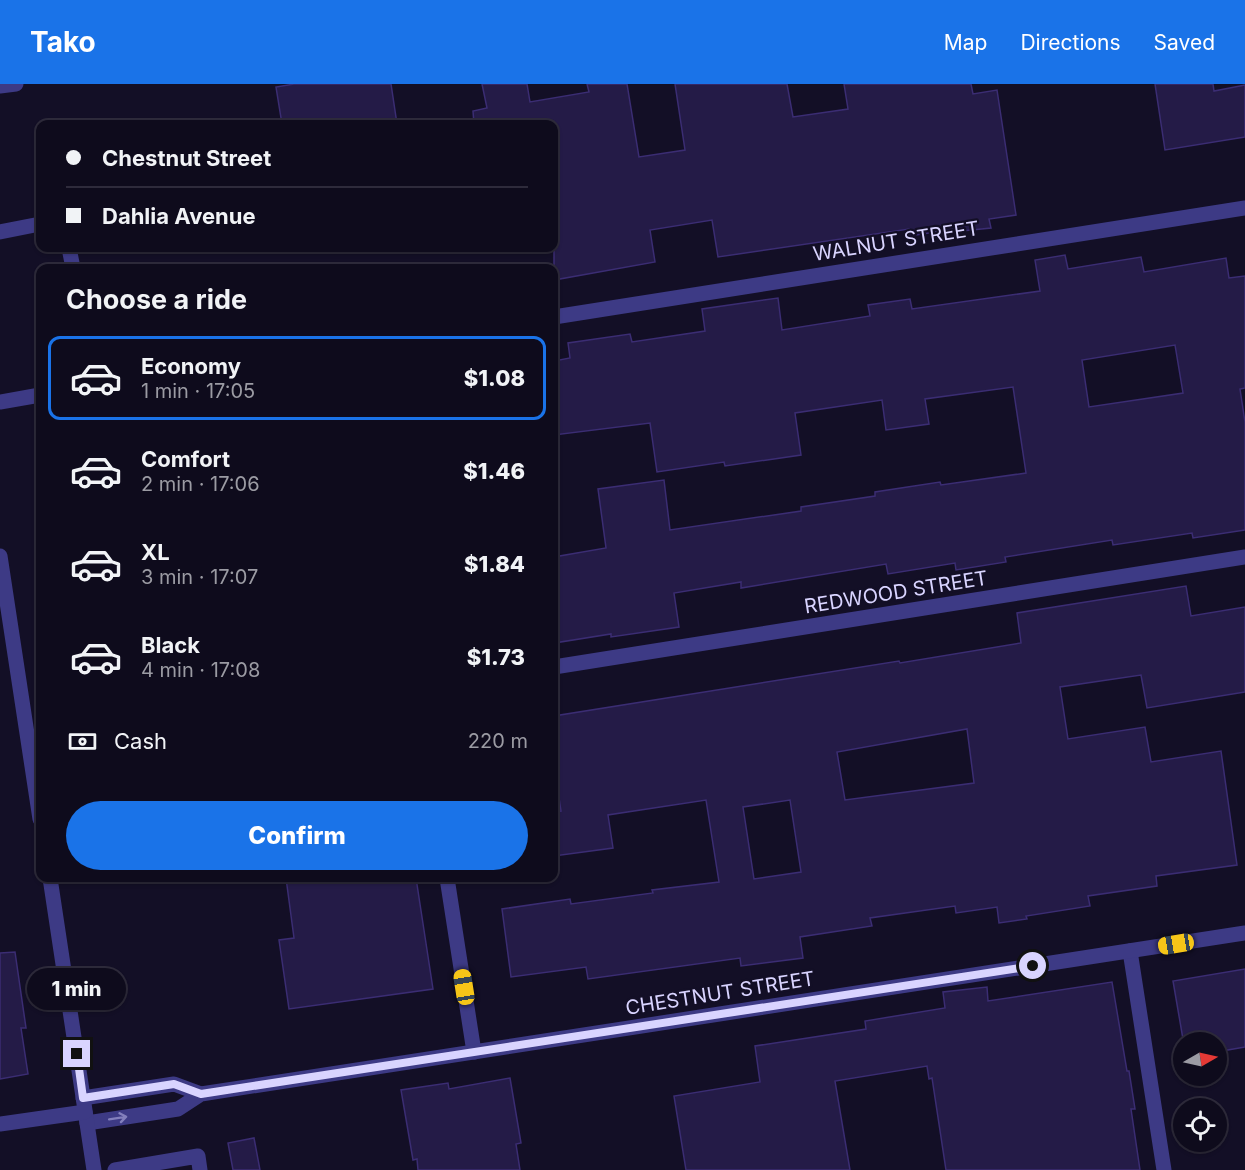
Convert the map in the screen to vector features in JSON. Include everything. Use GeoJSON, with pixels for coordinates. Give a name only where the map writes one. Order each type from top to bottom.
{"type":"FeatureCollection","features":[{"type":"Feature","properties":{"kind":"street"},"geometry":{"type":"LineString","coordinates":[[0,86],[16,84]]}},
{"type":"Feature","properties":{"kind":"street","name":"WALNUT STREET"},"geometry":{"type":"LineString","coordinates":[[558,315],[1245,208]]}},
{"type":"Feature","properties":{"kind":"street"},"geometry":{"type":"LineString","coordinates":[[0,232],[36,225]]}},
{"type":"Feature","properties":{"kind":"street"},"geometry":{"type":"LineString","coordinates":[[0,402],[36,396]]}},
{"type":"Feature","properties":{"kind":"street"},"geometry":{"type":"LineString","coordinates":[[0,556],[36,793]]}},
{"type":"Feature","properties":{"kind":"street","name":"REDWOOD STREET"},"geometry":{"type":"LineString","coordinates":[[558,667],[1245,557]]}},
{"type":"Feature","properties":{"kind":"street"},"geometry":{"type":"LineString","coordinates":[[51,882],[94,1170]]}},
{"type":"Feature","properties":{"kind":"street"},"geometry":{"type":"LineString","coordinates":[[448,882],[474,1052]]}},
{"type":"Feature","properties":{"kind":"street","name":"CHESTNUT STREET"},"geometry":{"type":"LineString","coordinates":[[0,1124],[85,1111],[178,1109],[201,1094],[1245,933]]}},
{"type":"Feature","properties":{"kind":"street"},"geometry":{"type":"LineString","coordinates":[[1130,951],[1164,1170]]}},
{"type":"Feature","properties":{"kind":"street","name":"CHESTNUT STREET"},"geometry":{"type":"LineString","coordinates":[[85,1111],[174,1084],[201,1094]]}},
{"type":"Feature","properties":{"kind":"street"},"geometry":{"type":"LineString","coordinates":[[115,1170],[198,1156],[200,1170]]}},
{"type":"Feature","properties":{"kind":"building"},"geometry":{"type":"Polygon","coordinates":[[[294,84],[391,84],[396,120],[281,120],[276,87],[294,84]]]}},
{"type":"Feature","properties":{"kind":"building"},"geometry":{"type":"Polygon","coordinates":[[[482,84],[527,84],[530,102],[589,92],[587,84],[627,84],[639,157],[685,150],[675,84],[787,84],[793,117],[848,109],[844,84],[971,84],[973,94],[997,90],[1016,215],[989,219],[991,228],[962,231],[962,228],[910,236],[909,229],[718,257],[712,220],[650,230],[655,262],[558,279],[558,264],[554,264],[554,252],[558,252],[558,120],[474,120],[473,111],[487,108],[482,84]]]}},
{"type":"Feature","properties":{"kind":"building"},"geometry":{"type":"Polygon","coordinates":[[[1155,84],[1213,84],[1214,91],[1245,85],[1245,137],[1165,150],[1155,84]]]}},
{"type":"Feature","properties":{"kind":"building"},"geometry":{"type":"Polygon","coordinates":[[[1065,255],[1068,269],[1141,257],[1144,272],[1226,258],[1229,278],[1245,276],[1245,388],[1240,389],[1245,422],[1245,530],[1193,538],[1192,533],[1113,545],[1112,540],[1005,557],[1006,562],[956,570],[955,563],[888,574],[886,564],[741,588],[741,582],[674,593],[679,627],[558,642],[558,556],[606,548],[598,489],[664,480],[670,530],[801,511],[801,507],[875,496],[875,492],[940,482],[941,485],[1026,473],[1013,387],[925,399],[929,424],[886,430],[882,400],[795,413],[801,455],[725,466],[724,462],[657,472],[650,423],[558,434],[558,360],[570,358],[568,343],[630,334],[632,342],[705,331],[702,309],[778,298],[782,330],[870,316],[868,305],[910,299],[912,309],[1040,291],[1035,260],[1065,255]],[[1175,345],[1082,360],[1089,407],[1183,393],[1175,345]]]}},
{"type":"Feature","properties":{"kind":"building"},"geometry":{"type":"Polygon","coordinates":[[[1186,586],[1191,616],[1245,607],[1245,692],[1147,708],[1141,675],[1060,687],[1068,739],[1145,727],[1151,762],[1221,751],[1237,865],[1156,876],[1157,886],[1088,896],[1090,906],[1026,916],[1027,919],[999,923],[997,907],[956,913],[955,906],[870,918],[872,926],[800,937],[803,958],[741,966],[740,958],[588,979],[586,967],[511,977],[502,909],[570,899],[571,904],[653,893],[652,890],[719,882],[706,800],[608,815],[613,848],[558,855],[558,811],[561,811],[558,791],[558,715],[1021,643],[1017,613],[1186,586]],[[967,729],[837,752],[845,800],[974,783],[967,729]],[[790,800],[743,807],[754,879],[801,872],[790,800]]]}},
{"type":"Feature","properties":{"kind":"building"},"geometry":{"type":"Polygon","coordinates":[[[287,882],[417,882],[433,989],[289,1009],[279,940],[294,938],[287,882]]]}},
{"type":"Feature","properties":{"kind":"building"},"geometry":{"type":"Polygon","coordinates":[[[15,952],[26,1028],[21,1028],[28,1074],[0,1079],[0,953],[15,952]]]}},
{"type":"Feature","properties":{"kind":"building"},"geometry":{"type":"Polygon","coordinates":[[[1245,969],[1245,1047],[1227,1050],[1227,1032],[1182,1032],[1173,981],[1245,969]]]}},
{"type":"Feature","properties":{"kind":"building"},"geometry":{"type":"Polygon","coordinates":[[[1112,982],[1135,1109],[1131,1109],[1140,1170],[946,1170],[932,1078],[929,1079],[927,1066],[835,1081],[850,1170],[686,1170],[674,1096],[760,1082],[755,1046],[866,1029],[865,1021],[945,1008],[943,992],[987,987],[988,1001],[1112,982]]]}},
{"type":"Feature","properties":{"kind":"building"},"geometry":{"type":"Polygon","coordinates":[[[510,1078],[521,1143],[516,1144],[520,1170],[418,1170],[417,1159],[413,1160],[401,1090],[448,1083],[449,1089],[510,1078]]]}},
{"type":"Feature","properties":{"kind":"building"},"geometry":{"type":"Polygon","coordinates":[[[254,1138],[260,1170],[233,1170],[228,1143],[254,1138]]]}},
{"type":"Feature","properties":{"kind":"route"},"geometry":{"type":"LineString","coordinates":[[77,1054],[83,1098],[174,1084],[201,1094],[1033,966]]}}]}
